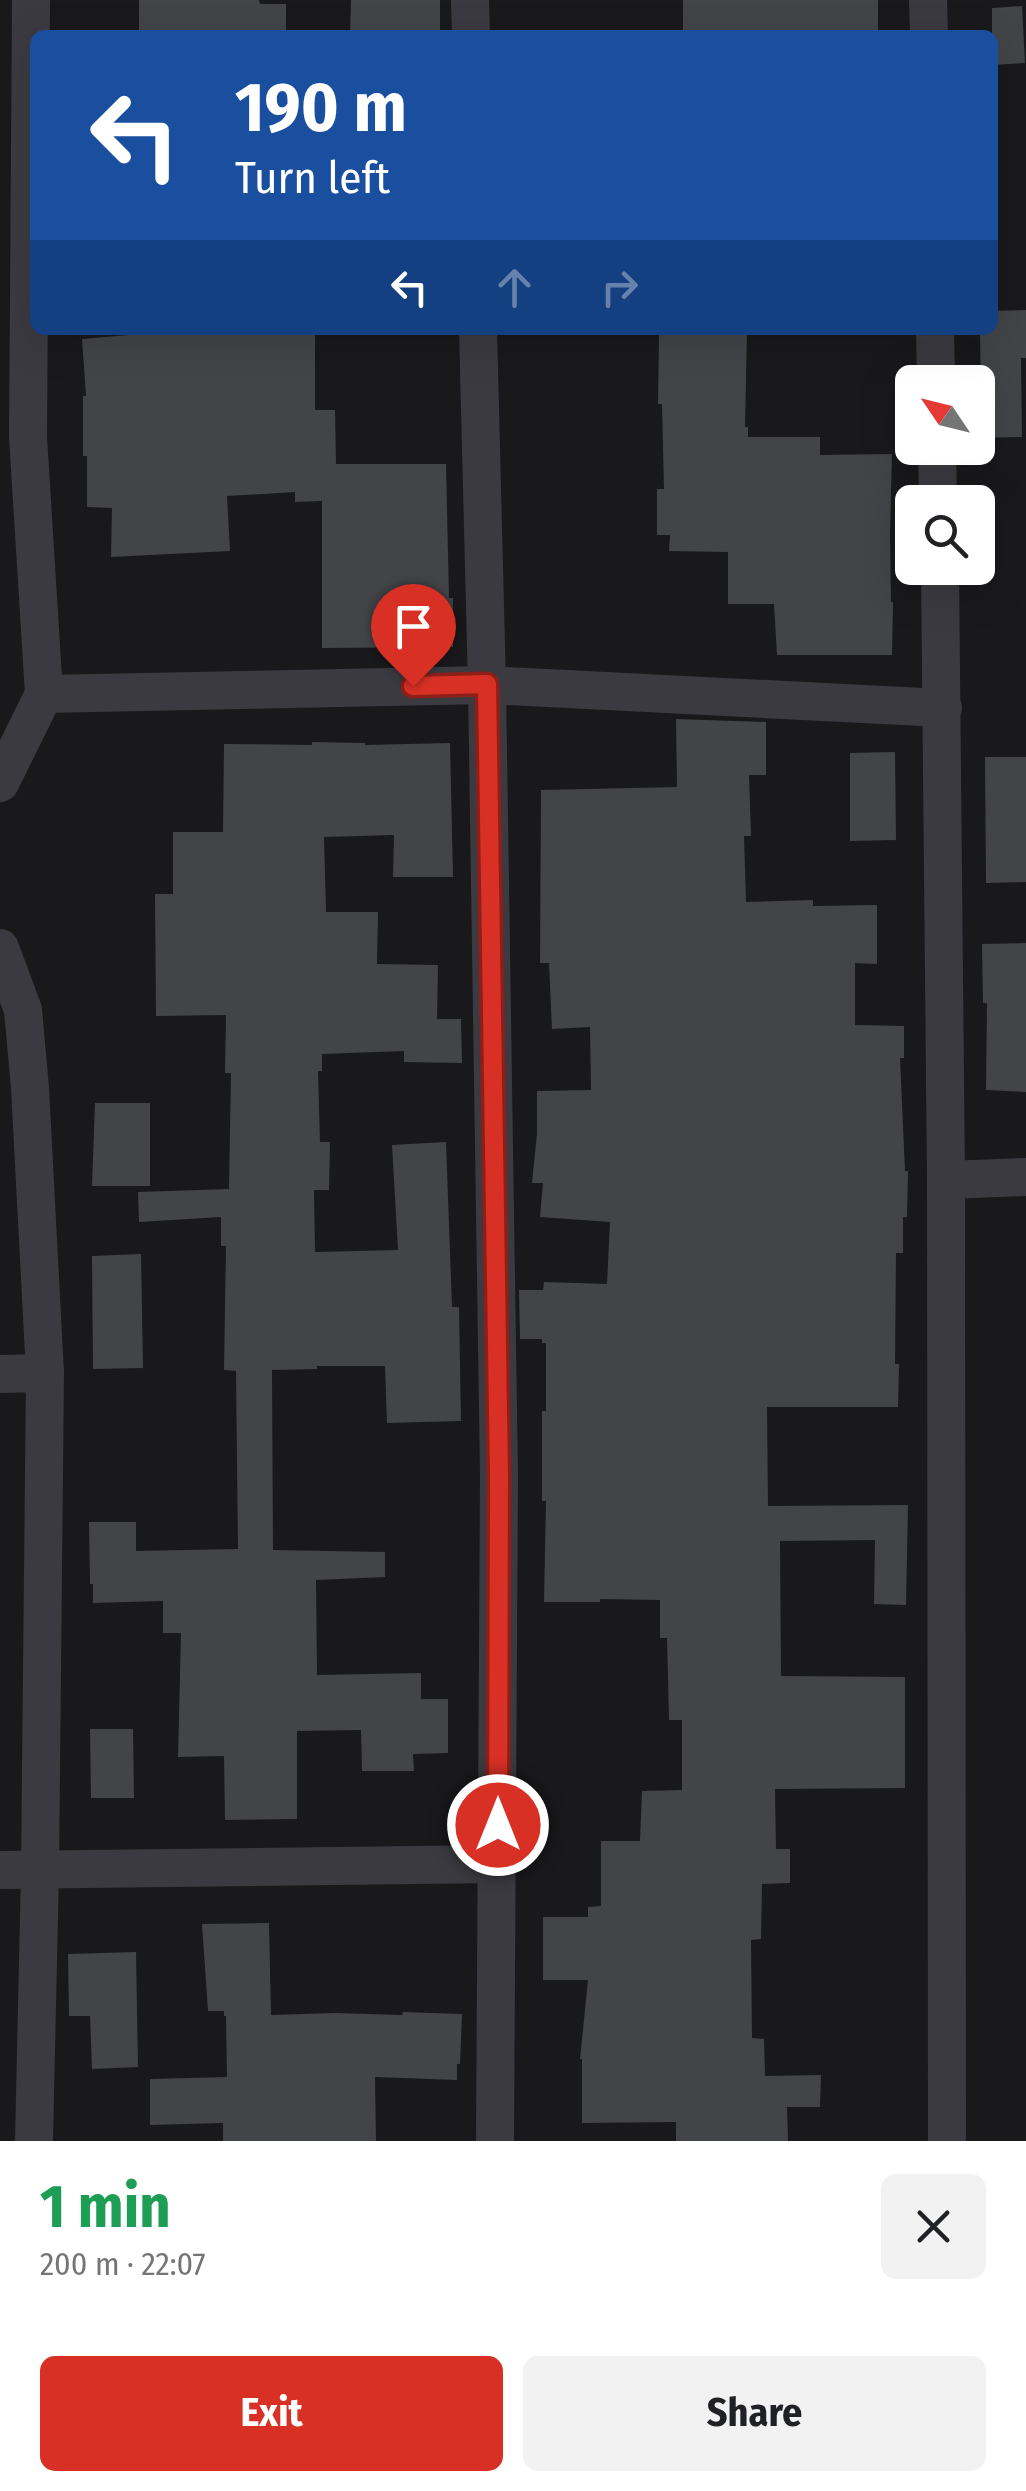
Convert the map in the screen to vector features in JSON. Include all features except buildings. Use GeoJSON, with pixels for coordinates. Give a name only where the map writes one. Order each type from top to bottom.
{"type":"FeatureCollection","features":[{"type":"Feature","properties":{"kind":"street"},"geometry":{"type":"LineString","coordinates":[[0,779],[44,694],[28,437],[15,341],[31,0]]}},
{"type":"Feature","properties":{"kind":"street"},"geometry":{"type":"LineString","coordinates":[[470,0],[471,30]]}},
{"type":"Feature","properties":{"kind":"street"},"geometry":{"type":"LineString","coordinates":[[928,0],[929,30]]}},
{"type":"Feature","properties":{"kind":"street"},"geometry":{"type":"LineString","coordinates":[[478,335],[499,1476],[496,2141]]}},
{"type":"Feature","properties":{"kind":"street"},"geometry":{"type":"LineString","coordinates":[[935,335],[936,365]]}},
{"type":"Feature","properties":{"kind":"street"},"geometry":{"type":"LineString","coordinates":[[940,585],[946,1180],[947,2141]]}},
{"type":"Feature","properties":{"kind":"street"},"geometry":{"type":"LineString","coordinates":[[44,694],[487,684],[943,708]]}},
{"type":"Feature","properties":{"kind":"street"},"geometry":{"type":"LineString","coordinates":[[0,948],[24,1010],[45,1373],[34,2141]]}},
{"type":"Feature","properties":{"kind":"street"},"geometry":{"type":"LineString","coordinates":[[946,1180],[1026,1177]]}},
{"type":"Feature","properties":{"kind":"street"},"geometry":{"type":"LineString","coordinates":[[0,1374],[45,1373]]}},
{"type":"Feature","properties":{"kind":"street"},"geometry":{"type":"LineString","coordinates":[[0,1870],[498,1864]]}},
{"type":"Feature","properties":{"kind":"route"},"geometry":{"type":"LineString","coordinates":[[413,686],[487,684],[499,1476],[498,1825]]}}]}
